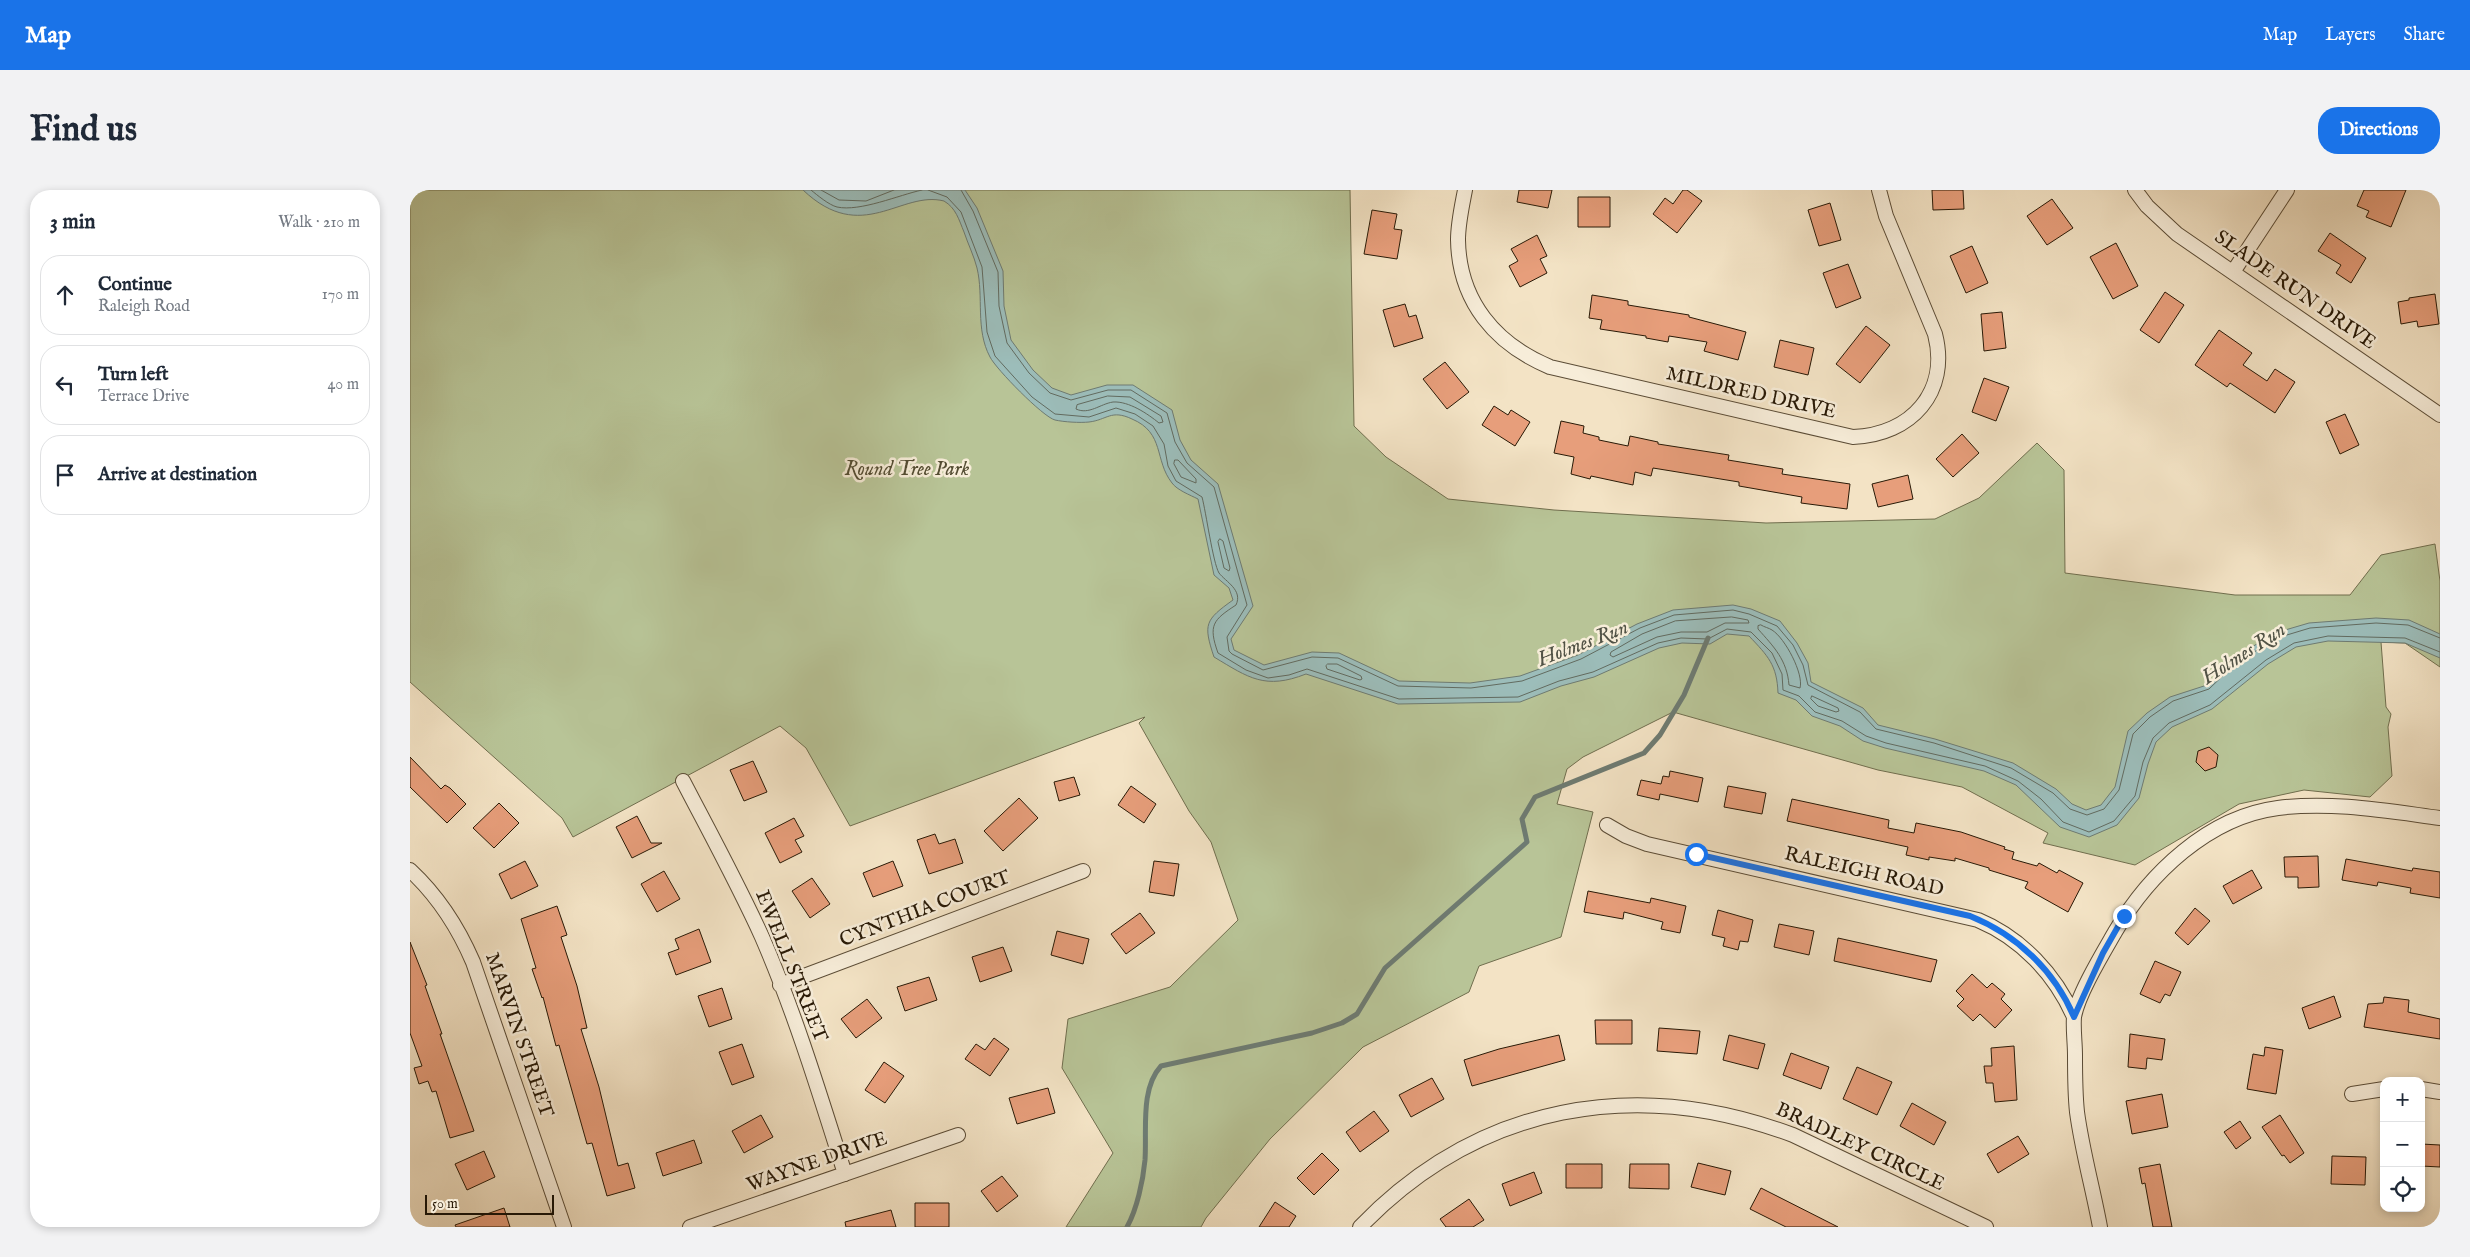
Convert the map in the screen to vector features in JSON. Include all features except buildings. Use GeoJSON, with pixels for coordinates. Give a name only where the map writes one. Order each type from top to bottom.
{"type":"FeatureCollection","features":[{"type":"Feature","properties":{"kind":"street","name":"MILDRED DRIVE"},"geometry":{"type":"LineString","coordinates":[[1465,190],[1458,240],[1460,263],[1466,286],[1476,308],[1491,328],[1509,345],[1528,358],[1550,367],[1853,436],[1871,436],[1896,428],[1912,418],[1929,395],[1939,367],[1938,346],[1935,334],[1886,216],[1879,190]]}},
{"type":"Feature","properties":{"kind":"street","name":"SLADE RUN DRIVE"},"geometry":{"type":"LineString","coordinates":[[2135,190],[2147,206],[2163,222],[2440,415]]}},
{"type":"Feature","properties":{"kind":"street"},"geometry":{"type":"LineString","coordinates":[[2233,272],[2287,190]]}},
{"type":"Feature","properties":{"kind":"street","name":"EWELL STREET"},"geometry":{"type":"LineString","coordinates":[[682,781],[724,858],[762,938],[845,1174]]}},
{"type":"Feature","properties":{"kind":"street"},"geometry":{"type":"LineString","coordinates":[[2100,1227],[2077,1112],[2074,1017],[2103,953],[2124,916],[2142,893],[2167,865],[2193,844],[2222,826],[2276,808],[2302,806],[2404,813],[2440,818]]}},
{"type":"Feature","properties":{"kind":"street","name":"RALEIGH ROAD"},"geometry":{"type":"LineString","coordinates":[[1607,824],[1626,836],[1647,844],[1978,920],[1995,927],[2017,942],[2036,959],[2054,982],[2074,1017]]}},
{"type":"Feature","properties":{"kind":"street","name":"MARVIN STREET"},"geometry":{"type":"LineString","coordinates":[[410,870],[443,906],[461,934],[473,962],[564,1227]]}},
{"type":"Feature","properties":{"kind":"street","name":"CYNTHIA COURT"},"geometry":{"type":"LineString","coordinates":[[780,985],[1083,871]]}},
{"type":"Feature","properties":{"kind":"street"},"geometry":{"type":"LineString","coordinates":[[2352,1094],[2380,1090]]}},
{"type":"Feature","properties":{"kind":"street"},"geometry":{"type":"LineString","coordinates":[[2425,1090],[2440,1092]]}},
{"type":"Feature","properties":{"kind":"street","name":"BRADLEY CIRCLE"},"geometry":{"type":"LineString","coordinates":[[1360,1227],[1401,1188],[1431,1166],[1463,1148],[1502,1131],[1543,1117],[1576,1110],[1659,1105],[1718,1112],[1761,1123],[1793,1135],[1986,1227]]}},
{"type":"Feature","properties":{"kind":"street","name":"WAYNE DRIVE"},"geometry":{"type":"LineString","coordinates":[[690,1227],[958,1135]]}},
{"type":"Feature","properties":{"kind":"green space","name":"Round Tree Park"},"geometry":{"type":"Polygon","coordinates":[[[410,190],[1350,190],[1354,426],[1386,457],[1448,499],[1554,510],[1766,523],[1935,519],[1979,498],[2037,443],[2064,470],[2065,573],[2235,595],[2350,595],[2381,555],[2435,544],[2440,581],[2440,667],[2405,643],[2381,642],[2386,707],[2391,714],[2388,727],[2392,776],[2370,797],[2304,790],[2239,804],[2135,865],[2043,843],[2048,833],[1962,787],[1878,770],[1673,712],[1583,757],[1567,769],[1557,804],[1593,812],[1561,937],[1479,966],[1469,992],[1363,1047],[1270,1139],[1206,1218],[1201,1227],[1066,1227],[1113,1153],[1062,1068],[1068,1019],[1170,987],[1238,920],[1211,842],[1189,811],[1139,723],[1145,717],[850,826],[806,748],[780,726],[573,837],[562,818],[410,682],[410,190]]]}},
{"type":"Feature","properties":{"kind":"water","name":"Holmes Run"},"geometry":{"type":"Polygon","coordinates":[[[803,190],[965,190],[977,208],[1003,271],[1004,306],[1011,340],[1033,370],[1052,388],[1071,395],[1107,385],[1133,385],[1172,410],[1180,440],[1191,460],[1218,484],[1253,606],[1231,639],[1234,650],[1264,665],[1312,652],[1339,653],[1399,681],[1470,683],[1520,676],[1578,655],[1637,624],[1673,610],[1733,605],[1751,609],[1780,621],[1797,643],[1808,663],[1811,682],[1863,708],[1878,725],[1935,739],[2013,763],[2056,789],[2072,804],[2086,810],[2101,805],[2115,787],[2128,731],[2147,713],[2170,697],[2207,685],[2232,659],[2275,633],[2309,623],[2376,618],[2409,620],[2440,634],[2440,658],[2405,643],[2328,641],[2296,647],[2268,664],[2212,709],[2172,727],[2156,742],[2139,798],[2117,825],[2089,837],[2060,827],[2016,785],[1984,771],[1885,748],[1863,741],[1840,726],[1812,716],[1796,700],[1778,693],[1776,675],[1770,662],[1749,636],[1727,634],[1710,644],[1682,643],[1659,648],[1594,677],[1561,686],[1520,702],[1398,704],[1306,674],[1279,681],[1258,679],[1237,671],[1214,657],[1208,637],[1209,624],[1217,613],[1233,600],[1229,588],[1214,575],[1198,499],[1174,486],[1166,474],[1158,448],[1150,432],[1132,419],[1119,415],[1089,422],[1055,420],[1041,411],[1020,392],[990,357],[985,346],[981,324],[977,268],[957,215],[951,207],[944,201],[928,200],[862,215],[844,214],[824,206],[803,190]]]}},
{"type":"Feature","properties":{"kind":"waterway"},"geometry":{"type":"LineString","coordinates":[[1127,1227],[1137,1203],[1143,1177],[1147,1098],[1154,1075],[1161,1066],[1312,1033],[1342,1023],[1357,1014],[1385,968],[1527,842],[1522,819],[1535,797],[1644,753],[1660,735],[1684,695],[1708,638]]}},
{"type":"Feature","properties":{"kind":"route"},"geometry":{"type":"LineString","coordinates":[[1696,854],[1970,916],[1995,927],[2017,942],[2036,959],[2054,982],[2074,1017],[2103,953],[2124,916]]}}]}
